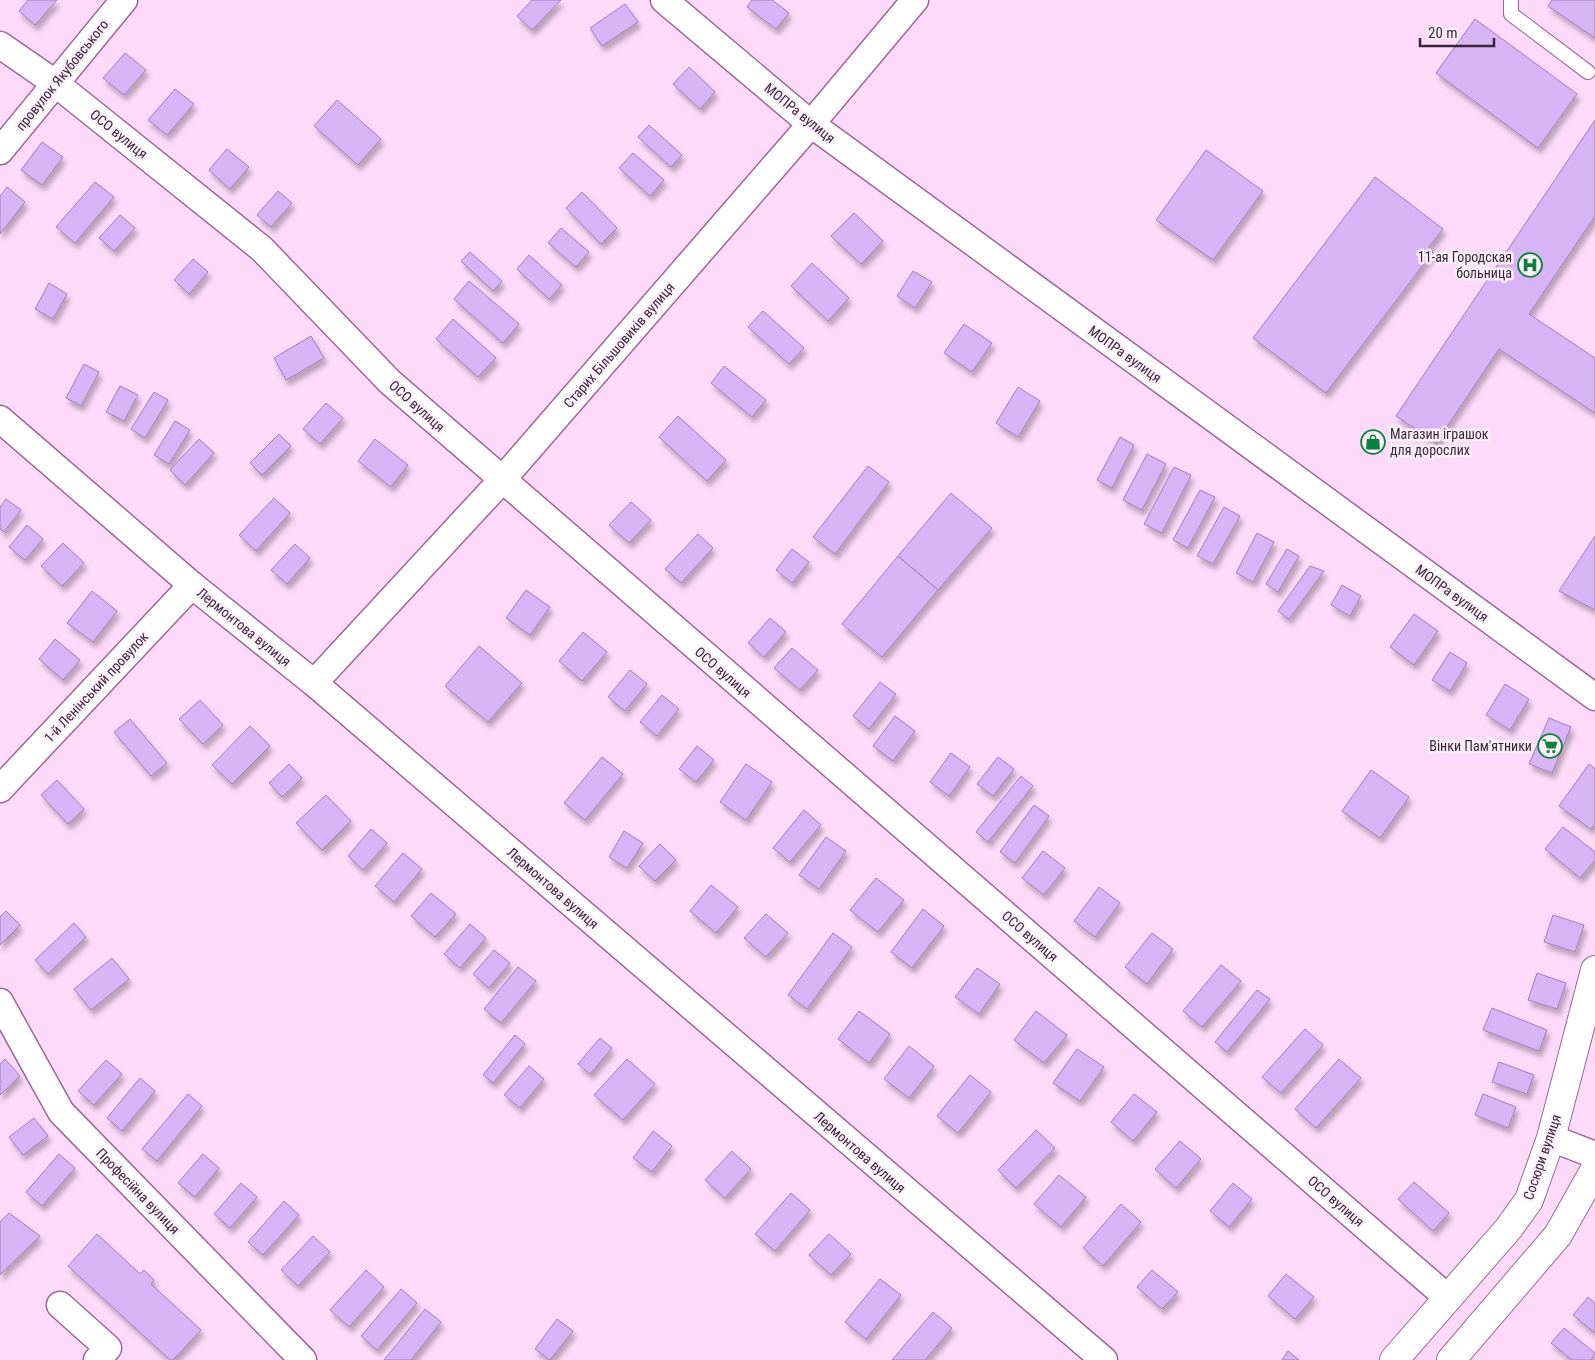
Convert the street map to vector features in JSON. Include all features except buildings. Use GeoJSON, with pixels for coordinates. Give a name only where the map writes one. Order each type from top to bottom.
{"type":"FeatureCollection","features":[{"type":"Feature","properties":{"kind":"street","name":"провулок Якубовського"},"geometry":{"type":"LineString","coordinates":[[0,151],[124,0]]}},
{"type":"Feature","properties":{"kind":"street","name":"МОПРа вулиця"},"geometry":{"type":"LineString","coordinates":[[664,0],[811,124],[1595,698]]}},
{"type":"Feature","properties":{"kind":"street","name":"Старих Більшовиків вулиця"},"geometry":{"type":"LineString","coordinates":[[314,683],[501,480],[811,124],[915,0]]}},
{"type":"Feature","properties":{"kind":"street","name":"ОСО вулиця"},"geometry":{"type":"LineString","coordinates":[[0,45],[55,83],[262,249],[390,382],[1448,1298]]}},
{"type":"Feature","properties":{"kind":"street","name":"Лермонтова вулиця"},"geometry":{"type":"LineString","coordinates":[[0,419],[192,585],[314,683],[1104,1360]]}},
{"type":"Feature","properties":{"kind":"street","name":"1-й Ленінський провулок"},"geometry":{"type":"LineString","coordinates":[[0,789],[192,585]]}},
{"type":"Feature","properties":{"kind":"street","name":"Сосюри вулиця"},"geometry":{"type":"LineString","coordinates":[[1394,1360],[1509,1228],[1529,1200],[1550,1138],[1595,970]]}},
{"type":"Feature","properties":{"kind":"street","name":"Професійна вулиця"},"geometry":{"type":"LineString","coordinates":[[0,1002],[61,1112],[303,1360]]}},
{"type":"Feature","properties":{"kind":"street"},"geometry":{"type":"LineString","coordinates":[[1550,1138],[1595,1155]]}},
{"type":"Feature","properties":{"kind":"street"},"geometry":{"type":"LineString","coordinates":[[1451,1360],[1558,1235],[1595,1169]]}},
{"type":"Feature","properties":{"kind":"street"},"geometry":{"type":"LineString","coordinates":[[60,1305],[108,1356]]}},
{"type":"Feature","properties":{"kind":"lane"},"geometry":{"type":"LineString","coordinates":[[1511,0],[1512,14],[1588,72]]}},
{"type":"Feature","properties":{"kind":"place","name":"11-ая Городская больница"},"geometry":{"type":"Point","coordinates":[1530,265]}},
{"type":"Feature","properties":{"kind":"place","name":"Магазин іграшок для дорослих"},"geometry":{"type":"Point","coordinates":[1373,442]}},
{"type":"Feature","properties":{"kind":"place","name":"Вінки Пам'ятники"},"geometry":{"type":"Point","coordinates":[1550,746]}}]}
